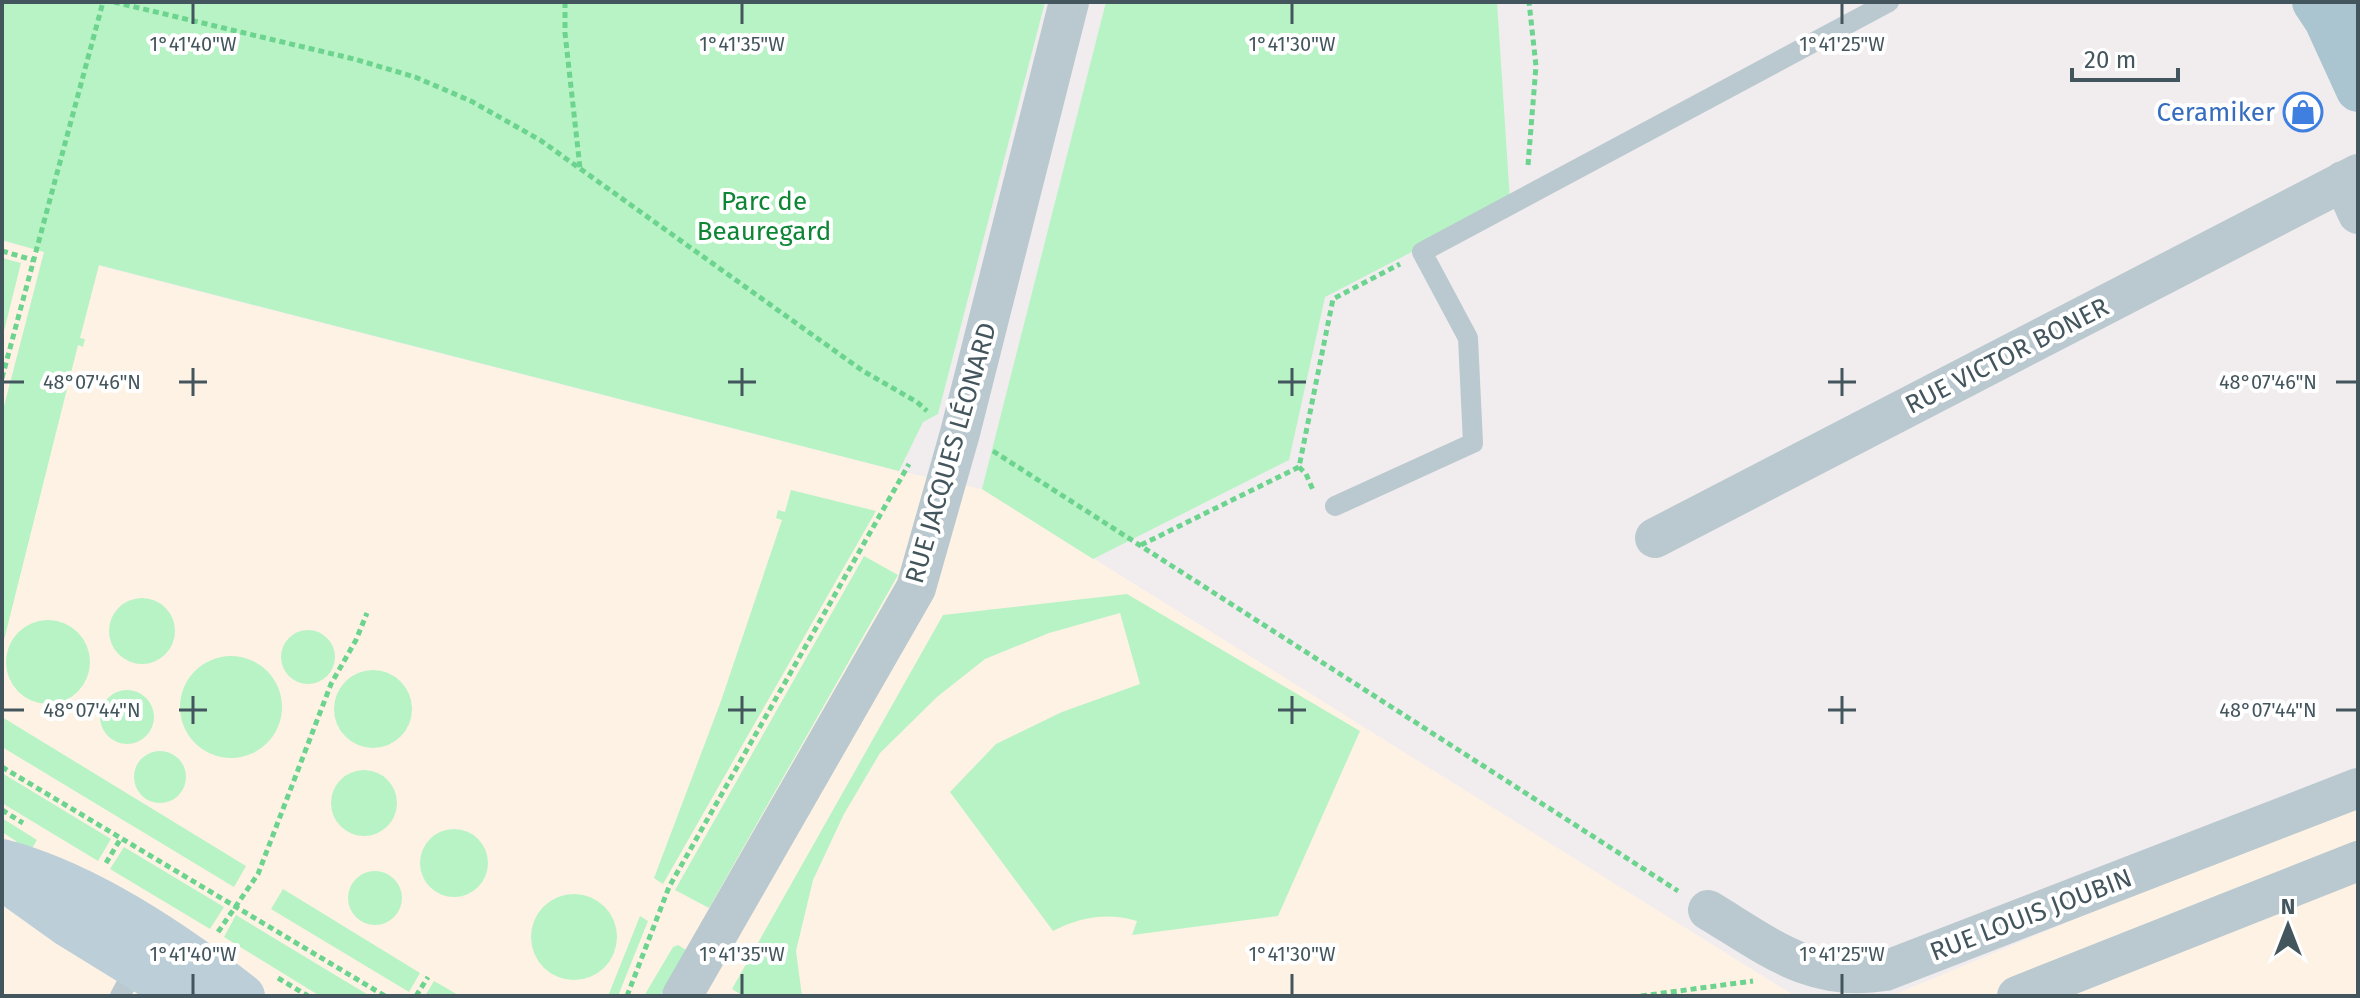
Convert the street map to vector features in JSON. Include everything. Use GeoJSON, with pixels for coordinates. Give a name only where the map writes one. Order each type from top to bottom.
{"type":"FeatureCollection","features":[{"type":"Feature","properties":{"kind":"main road"},"geometry":{"type":"LineString","coordinates":[[2314,2],[2326,20],[2358,90]]}},
{"type":"Feature","properties":{"kind":"main road"},"geometry":{"type":"LineString","coordinates":[[2353,2],[2358,10]]}},
{"type":"Feature","properties":{"kind":"street","name":"RUE JACQUES LÉONARD"},"geometry":{"type":"LineString","coordinates":[[682,996],[916,588],[960,433],[1069,2]]}},
{"type":"Feature","properties":{"kind":"street","name":"RUE VICTOR BONER"},"geometry":{"type":"LineString","coordinates":[[1655,538],[2353,189]]}},
{"type":"Feature","properties":{"kind":"street","name":"RUE LOUIS JOUBIN"},"geometry":{"type":"LineString","coordinates":[[1708,910],[1807,967],[1859,976],[1885,971],[2358,788]]}},
{"type":"Feature","properties":{"kind":"street"},"geometry":{"type":"LineString","coordinates":[[2,861],[34,869],[88,893],[192,979]]}},
{"type":"Feature","properties":{"kind":"street"},"geometry":{"type":"LineString","coordinates":[[2017,996],[2358,861]]}},
{"type":"Feature","properties":{"kind":"street"},"geometry":{"type":"LineString","coordinates":[[2,870],[19,890],[56,916],[128,981],[192,979],[243,996]]}},
{"type":"Feature","properties":{"kind":"lane"},"geometry":{"type":"LineString","coordinates":[[1335,506],[1473,443],[1468,338],[1422,252],[1889,2]]}},
{"type":"Feature","properties":{"kind":"path"},"geometry":{"type":"LineString","coordinates":[[2,378],[103,2]]}},
{"type":"Feature","properties":{"kind":"path"},"geometry":{"type":"LineString","coordinates":[[565,2],[565,33],[580,169]]}},
{"type":"Feature","properties":{"kind":"path"},"geometry":{"type":"LineString","coordinates":[[1525,198],[1536,66],[1529,2]]}},
{"type":"Feature","properties":{"kind":"path"},"geometry":{"type":"LineString","coordinates":[[2,251],[33,260]]}},
{"type":"Feature","properties":{"kind":"path"},"geometry":{"type":"LineString","coordinates":[[1141,545],[1299,467],[1333,299],[1422,252]]}},
{"type":"Feature","properties":{"kind":"path"},"geometry":{"type":"LineString","coordinates":[[627,996],[669,887],[914,456]]}},
{"type":"Feature","properties":{"kind":"path"},"geometry":{"type":"LineString","coordinates":[[192,979],[234,906],[258,874],[331,684],[367,613]]}},
{"type":"Feature","properties":{"kind":"path"},"geometry":{"type":"LineString","coordinates":[[2,767],[385,996]]}},
{"type":"Feature","properties":{"kind":"path"},"geometry":{"type":"LineString","coordinates":[[1641,996],[1781,977],[1791,959]]}},
{"type":"Feature","properties":{"kind":"path"},"geometry":{"type":"LineString","coordinates":[[416,996],[428,977]]}},
{"type":"Feature","properties":{"kind":"shaded area"},"geometry":{"type":"Polygon","coordinates":[[[2,241],[899,471],[982,489],[1795,996],[2,996],[2,241]]]}},
{"type":"Feature","properties":{"kind":"shaded area"},"geometry":{"type":"Polygon","coordinates":[[[2358,801],[2358,996],[1891,996],[2358,801]]]}},
{"type":"Feature","properties":{"kind":"green space","name":"Parc de Beauregard"},"geometry":{"type":"Polygon","coordinates":[[[2,2],[1045,2],[938,414],[923,422],[899,471],[99,265],[80,338],[85,339],[83,347],[78,345],[2,648],[2,414],[44,252],[2,240],[2,2]]]}},
{"type":"Feature","properties":{"kind":"green space"},"geometry":{"type":"Polygon","coordinates":[[[1106,2],[1497,2],[1510,201],[1325,297],[1289,460],[1093,559],[982,489],[1106,2]]]}},
{"type":"Feature","properties":{"kind":"green space"},"geometry":{"type":"Polygon","coordinates":[[[2,258],[21,263],[2,339],[2,258]]]}},
{"type":"Feature","properties":{"kind":"green space"},"geometry":{"type":"Polygon","coordinates":[[[791,490],[876,511],[663,884],[654,878],[721,701],[782,520],[776,518],[778,510],[785,512],[791,490]]]}},
{"type":"Feature","properties":{"kind":"green space"},"geometry":{"type":"Polygon","coordinates":[[[864,556],[898,575],[709,908],[675,890],[864,556]]]}},
{"type":"Feature","properties":{"kind":"green space"},"geometry":{"type":"Polygon","coordinates":[[[1127,594],[1360,731],[1278,916],[1132,935],[1137,921],[1104,917],[1073,922],[1053,931],[950,792],[996,744],[1062,712],[1140,684],[1120,613],[1049,633],[985,659],[937,697],[880,753],[844,814],[813,880],[796,951],[802,996],[743,996],[732,989],[943,615],[1127,594]]]}},
{"type":"Feature","properties":{"kind":"green space"},"geometry":{"type":"Polygon","coordinates":[[[142,598],[155,600],[170,613],[175,631],[173,644],[160,659],[142,664],[129,662],[114,649],[109,631],[111,618],[124,603],[142,598]]]}},
{"type":"Feature","properties":{"kind":"green space"},"geometry":{"type":"Polygon","coordinates":[[[48,620],[71,627],[83,639],[90,662],[83,685],[71,697],[48,704],[25,697],[13,685],[6,662],[13,639],[25,627],[48,620]]]}},
{"type":"Feature","properties":{"kind":"green space"},"geometry":{"type":"Polygon","coordinates":[[[308,630],[327,638],[335,657],[327,676],[308,684],[289,676],[281,657],[289,638],[308,630]]]}},
{"type":"Feature","properties":{"kind":"green space"},"geometry":{"type":"Polygon","coordinates":[[[231,656],[250,660],[267,671],[278,688],[282,707],[278,726],[267,743],[250,754],[231,758],[212,754],[195,743],[184,726],[180,707],[184,688],[195,671],[212,660],[231,656]]]}},
{"type":"Feature","properties":{"kind":"green space"},"geometry":{"type":"Polygon","coordinates":[[[373,670],[388,673],[400,682],[409,694],[412,709],[409,724],[400,736],[388,745],[373,748],[358,745],[346,736],[337,724],[334,709],[337,694],[346,682],[358,673],[373,670]]]}},
{"type":"Feature","properties":{"kind":"green space"},"geometry":{"type":"Polygon","coordinates":[[[127,690],[146,698],[154,717],[146,736],[127,744],[108,736],[100,717],[108,698],[127,690]]]}},
{"type":"Feature","properties":{"kind":"green space"},"geometry":{"type":"Polygon","coordinates":[[[2,717],[246,866],[234,887],[2,747],[2,717]]]}},
{"type":"Feature","properties":{"kind":"green space"},"geometry":{"type":"Polygon","coordinates":[[[160,751],[178,759],[186,777],[178,795],[160,803],[142,795],[134,777],[142,759],[160,751]]]}},
{"type":"Feature","properties":{"kind":"green space"},"geometry":{"type":"Polygon","coordinates":[[[364,770],[377,772],[392,785],[397,803],[395,816],[382,831],[364,836],[351,834],[336,821],[331,803],[333,790],[346,775],[364,770]]]}},
{"type":"Feature","properties":{"kind":"green space"},"geometry":{"type":"Polygon","coordinates":[[[2,773],[111,839],[98,861],[2,803],[2,773]]]}},
{"type":"Feature","properties":{"kind":"green space"},"geometry":{"type":"Polygon","coordinates":[[[2,818],[37,840],[31,850],[11,850],[16,841],[2,832],[2,818]]]}},
{"type":"Feature","properties":{"kind":"green space"},"geometry":{"type":"Polygon","coordinates":[[[447,829],[461,829],[473,834],[483,844],[488,863],[483,882],[473,892],[461,897],[447,897],[435,892],[425,882],[420,870],[420,856],[425,844],[435,834],[447,829]]]}},
{"type":"Feature","properties":{"kind":"green space"},"geometry":{"type":"Polygon","coordinates":[[[124,847],[224,907],[210,929],[110,869],[124,847]]]}},
{"type":"Feature","properties":{"kind":"green space"},"geometry":{"type":"Polygon","coordinates":[[[375,871],[394,879],[402,898],[394,917],[375,925],[356,917],[348,898],[356,879],[375,871]]]}},
{"type":"Feature","properties":{"kind":"green space"},"geometry":{"type":"Polygon","coordinates":[[[283,889],[420,973],[409,992],[271,909],[283,889]]]}},
{"type":"Feature","properties":{"kind":"green space"},"geometry":{"type":"Polygon","coordinates":[[[574,894],[590,898],[604,907],[613,921],[617,937],[613,953],[604,967],[590,976],[574,980],[558,976],[544,967],[535,953],[531,937],[535,921],[544,907],[558,898],[574,894]]]}},
{"type":"Feature","properties":{"kind":"green space"},"geometry":{"type":"Polygon","coordinates":[[[236,915],[370,996],[320,996],[224,937],[236,915]]]}},
{"type":"Feature","properties":{"kind":"green space"},"geometry":{"type":"Polygon","coordinates":[[[640,916],[648,921],[618,996],[608,996],[640,916]]]}},
{"type":"Feature","properties":{"kind":"green space"},"geometry":{"type":"Polygon","coordinates":[[[678,945],[686,950],[660,996],[644,996],[673,947],[678,945]]]}},
{"type":"Feature","properties":{"kind":"green space"},"geometry":{"type":"Polygon","coordinates":[[[434,981],[460,996],[425,996],[434,981]]]}},
{"type":"Feature","properties":{"kind":"place","name":"Ceramiker"},"geometry":{"type":"Point","coordinates":[2303,112]}}]}
